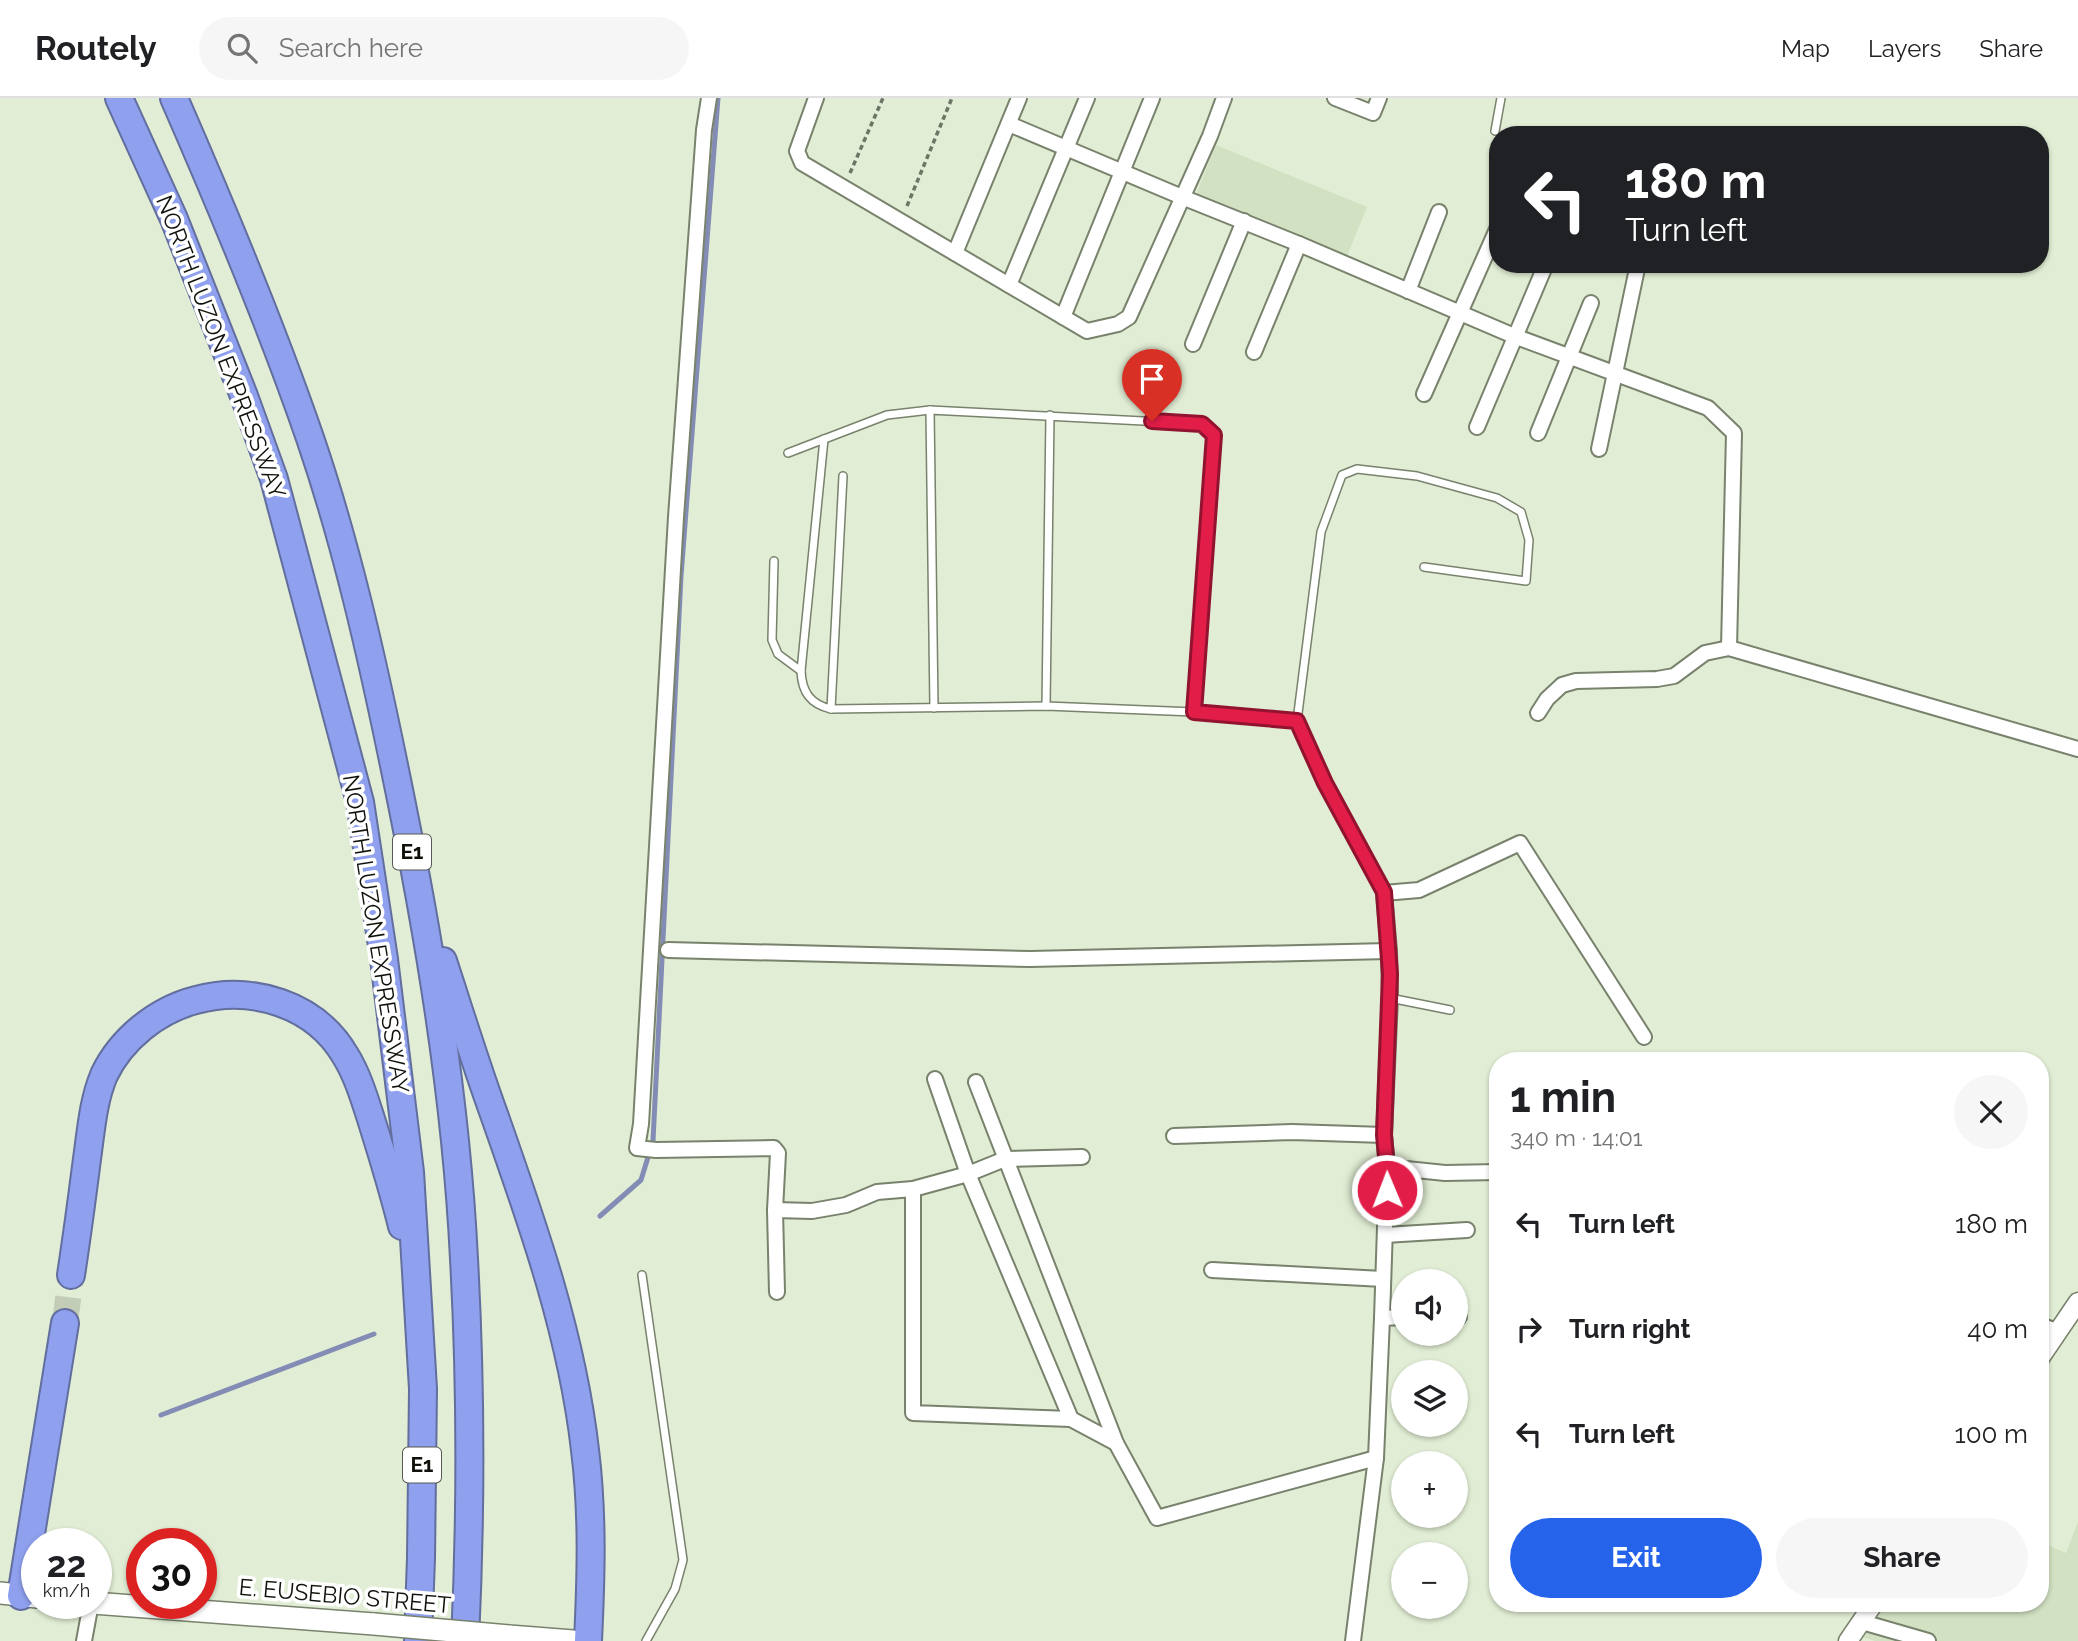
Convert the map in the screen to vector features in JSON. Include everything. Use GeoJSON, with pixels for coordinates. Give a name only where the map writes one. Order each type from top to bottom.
{"type":"FeatureCollection","features":[{"type":"Feature","properties":{"kind":"highway","name":"NORTH LUZON EXPRESSWAY"},"geometry":{"type":"LineString","coordinates":[[120,98],[174,219],[274,479],[360,802],[400,1076],[410,1172],[423,1389],[418,1641]]}},
{"type":"Feature","properties":{"kind":"highway","name":"NORTH LUZON EXPRESSWAY"},"geometry":{"type":"LineString","coordinates":[[174,98],[270,326],[348,562],[370,653],[421,897],[450,1103],[464,1255],[468,1377],[465,1641]]}},
{"type":"Feature","properties":{"kind":"highway"},"geometry":{"type":"LineString","coordinates":[[421,897],[536,1236],[557,1310],[576,1394],[585,1450],[589,1505],[591,1562],[588,1641]]}},
{"type":"Feature","properties":{"kind":"highway"},"geometry":{"type":"LineString","coordinates":[[71,1275],[96,1102],[104,1076],[116,1056],[132,1035],[168,1011],[194,1000],[236,995],[261,996],[278,1001],[314,1020],[345,1054],[367,1107],[388,1172],[418,1289]]}},
{"type":"Feature","properties":{"kind":"highway"},"geometry":{"type":"LineString","coordinates":[[19,1595],[65,1323]]}},
{"type":"Feature","properties":{"kind":"main road","name":"E. EUSEBIO STREET"},"geometry":{"type":"LineString","coordinates":[[112,1604],[573,1641]]}},
{"type":"Feature","properties":{"kind":"street"},"geometry":{"type":"LineString","coordinates":[[709,98],[704,130],[676,517],[655,871],[655,917],[641,1124],[637,1148],[774,1148],[778,1153],[775,1210],[777,1292]]}},
{"type":"Feature","properties":{"kind":"street"},"geometry":{"type":"LineString","coordinates":[[816,98],[797,151],[802,163],[1087,331],[1118,324],[1129,317],[1224,98]]}},
{"type":"Feature","properties":{"kind":"street"},"geometry":{"type":"LineString","coordinates":[[955,253],[1019,98]]}},
{"type":"Feature","properties":{"kind":"street"},"geometry":{"type":"LineString","coordinates":[[1009,285],[1087,98]]}},
{"type":"Feature","properties":{"kind":"street"},"geometry":{"type":"LineString","coordinates":[[1063,317],[1152,98]]}},
{"type":"Feature","properties":{"kind":"street"},"geometry":{"type":"LineString","coordinates":[[1335,98],[1373,113],[1379,98]]}},
{"type":"Feature","properties":{"kind":"street"},"geometry":{"type":"LineString","coordinates":[[1009,124],[1514,336],[1707,408],[1734,433],[1729,648]]}},
{"type":"Feature","properties":{"kind":"street"},"geometry":{"type":"LineString","coordinates":[[1408,291],[1439,212]]}},
{"type":"Feature","properties":{"kind":"street"},"geometry":{"type":"LineString","coordinates":[[1193,344],[1244,221]]}},
{"type":"Feature","properties":{"kind":"street"},"geometry":{"type":"LineString","coordinates":[[1254,352],[1299,244]]}},
{"type":"Feature","properties":{"kind":"street"},"geometry":{"type":"LineString","coordinates":[[1424,394],[1489,248]]}},
{"type":"Feature","properties":{"kind":"street"},"geometry":{"type":"LineString","coordinates":[[1477,426],[1542,273]]}},
{"type":"Feature","properties":{"kind":"street"},"geometry":{"type":"LineString","coordinates":[[1599,449],[1636,273]]}},
{"type":"Feature","properties":{"kind":"street"},"geometry":{"type":"LineString","coordinates":[[1538,433],[1591,303]]}},
{"type":"Feature","properties":{"kind":"street"},"geometry":{"type":"LineString","coordinates":[[1538,713],[1547,699],[1562,685],[1576,681],[1657,679],[1674,676],[1705,653],[1729,648],[2078,750]]}},
{"type":"Feature","properties":{"kind":"street"},"geometry":{"type":"LineString","coordinates":[[1353,1641],[1376,1458],[1382,1318],[1387,1167],[1384,1135],[1390,998],[1384,892],[1419,890],[1520,843],[1644,1037]]}},
{"type":"Feature","properties":{"kind":"street"},"geometry":{"type":"LineString","coordinates":[[668,950],[1030,959],[1389,951]]}},
{"type":"Feature","properties":{"kind":"street"},"geometry":{"type":"LineString","coordinates":[[935,1079],[968,1174],[1071,1419]]}},
{"type":"Feature","properties":{"kind":"street"},"geometry":{"type":"LineString","coordinates":[[976,1082],[1116,1443],[1157,1518],[1376,1458]]}},
{"type":"Feature","properties":{"kind":"street"},"geometry":{"type":"LineString","coordinates":[[1174,1136],[1292,1132],[1384,1135]]}},
{"type":"Feature","properties":{"kind":"street"},"geometry":{"type":"LineString","coordinates":[[775,1210],[828,1209],[846,1205],[877,1192],[913,1189],[968,1174],[1005,1159],[1082,1157]]}},
{"type":"Feature","properties":{"kind":"street"},"geometry":{"type":"LineString","coordinates":[[1387,1167],[1445,1173],[1489,1172]]}},
{"type":"Feature","properties":{"kind":"street"},"geometry":{"type":"LineString","coordinates":[[913,1189],[913,1413],[1071,1419],[1116,1443]]}},
{"type":"Feature","properties":{"kind":"street"},"geometry":{"type":"LineString","coordinates":[[1384,1235],[1467,1230]]}},
{"type":"Feature","properties":{"kind":"street"},"geometry":{"type":"LineString","coordinates":[[1212,1270],[1383,1279]]}},
{"type":"Feature","properties":{"kind":"street"},"geometry":{"type":"LineString","coordinates":[[2049,1346],[2078,1301]]}},
{"type":"Feature","properties":{"kind":"street"},"geometry":{"type":"LineString","coordinates":[[1382,1318],[1391,1318]]}},
{"type":"Feature","properties":{"kind":"street"},"geometry":{"type":"LineString","coordinates":[[2049,1328],[2059,1332]]}},
{"type":"Feature","properties":{"kind":"street"},"geometry":{"type":"LineString","coordinates":[[1847,1641],[1868,1612]]}},
{"type":"Feature","properties":{"kind":"street"},"geometry":{"type":"LineString","coordinates":[[84,1641],[89,1619]]}},
{"type":"Feature","properties":{"kind":"street"},"geometry":{"type":"LineString","coordinates":[[1862,1622],[1928,1641]]}},
{"type":"Feature","properties":{"kind":"lane"},"geometry":{"type":"LineString","coordinates":[[1496,126],[1501,98]]}},
{"type":"Feature","properties":{"kind":"lane"},"geometry":{"type":"LineString","coordinates":[[930,410],[934,708]]}},
{"type":"Feature","properties":{"kind":"lane"},"geometry":{"type":"LineString","coordinates":[[788,453],[887,415],[930,410],[1202,424],[1214,435],[1194,712]]}},
{"type":"Feature","properties":{"kind":"lane"},"geometry":{"type":"LineString","coordinates":[[1046,706],[1050,415]]}},
{"type":"Feature","properties":{"kind":"lane"},"geometry":{"type":"LineString","coordinates":[[824,439],[802,671],[802,685],[811,701],[820,707],[1046,706],[1194,712],[1297,721]]}},
{"type":"Feature","properties":{"kind":"lane"},"geometry":{"type":"LineString","coordinates":[[1384,892],[1325,783],[1297,721],[1321,532],[1342,475],[1357,469],[1417,476],[1497,498],[1521,512],[1529,540],[1526,580],[1424,567]]}},
{"type":"Feature","properties":{"kind":"lane"},"geometry":{"type":"LineString","coordinates":[[831,709],[844,476]]}},
{"type":"Feature","properties":{"kind":"lane"},"geometry":{"type":"LineString","coordinates":[[774,561],[772,640],[779,654],[802,671]]}},
{"type":"Feature","properties":{"kind":"lane"},"geometry":{"type":"LineString","coordinates":[[1390,998],[1450,1010]]}},
{"type":"Feature","properties":{"kind":"lane"},"geometry":{"type":"LineString","coordinates":[[642,1275],[683,1560],[675,1589],[646,1641]]}},
{"type":"Feature","properties":{"kind":"path"},"geometry":{"type":"LineString","coordinates":[[844,188],[883,98]]}},
{"type":"Feature","properties":{"kind":"path"},"geometry":{"type":"LineString","coordinates":[[900,220],[952,98]]}},
{"type":"Feature","properties":{"kind":"shaded area"},"geometry":{"type":"Polygon","coordinates":[[[1216,145],[1367,207],[1347,256],[1196,194],[1216,145]]]}},
{"type":"Feature","properties":{"kind":"shaded area"},"geometry":{"type":"Polygon","coordinates":[[[2078,1522],[2078,1641],[1875,1641],[1862,1637],[1880,1612],[2049,1612],[2049,1546],[2066,1553],[2078,1522]]]}},
{"type":"Feature","properties":{"kind":"waterway"},"geometry":{"type":"LineString","coordinates":[[600,1216],[641,1180],[653,1141],[681,576],[718,98]]}},
{"type":"Feature","properties":{"kind":"waterway"},"geometry":{"type":"LineString","coordinates":[[161,1415],[374,1334]]}},
{"type":"Feature","properties":{"kind":"tunnel"},"geometry":{"type":"LineString","coordinates":[[65,1323],[71,1275]]}},
{"type":"Feature","properties":{"kind":"route"},"geometry":{"type":"LineString","coordinates":[[1152,421],[1202,424],[1214,435],[1194,712],[1297,721],[1325,783],[1384,892],[1390,974],[1384,1135],[1387,1190]]}}]}
